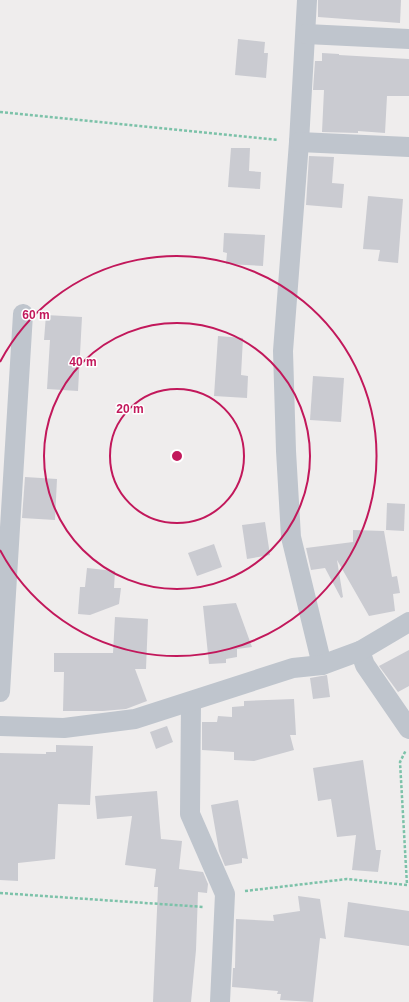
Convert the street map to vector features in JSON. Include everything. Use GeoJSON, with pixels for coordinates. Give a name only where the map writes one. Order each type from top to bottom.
{"type":"FeatureCollection","features":[{"type":"Feature","properties":{"kind":"street"},"geometry":{"type":"LineString","coordinates":[[308,0],[283,351],[286,451],[291,537],[322,665]]}},
{"type":"Feature","properties":{"kind":"street"},"geometry":{"type":"LineString","coordinates":[[306,34],[409,39]]}},
{"type":"Feature","properties":{"kind":"street"},"geometry":{"type":"LineString","coordinates":[[299,142],[409,147]]}},
{"type":"Feature","properties":{"kind":"street"},"geometry":{"type":"LineString","coordinates":[[0,692],[23,314]]}},
{"type":"Feature","properties":{"kind":"street"},"geometry":{"type":"LineString","coordinates":[[0,726],[64,728],[135,719],[293,668],[322,665],[360,651],[409,622]]}},
{"type":"Feature","properties":{"kind":"street"},"geometry":{"type":"LineString","coordinates":[[360,651],[365,665],[409,729]]}},
{"type":"Feature","properties":{"kind":"street"},"geometry":{"type":"LineString","coordinates":[[191,702],[190,814],[225,901],[220,1002]]}},
{"type":"Feature","properties":{"kind":"path"},"geometry":{"type":"LineString","coordinates":[[0,112],[299,142]]}},
{"type":"Feature","properties":{"kind":"path"},"geometry":{"type":"LineString","coordinates":[[0,893],[225,901],[347,879],[407,885],[400,762],[406,749]]}},
{"type":"Feature","properties":{"kind":"building"},"geometry":{"type":"Polygon","coordinates":[[[318,0],[401,0],[400,23],[318,17],[318,0]]]}},
{"type":"Feature","properties":{"kind":"building"},"geometry":{"type":"Polygon","coordinates":[[[238,39],[265,42],[264,53],[268,53],[266,78],[235,75],[238,39]]]}},
{"type":"Feature","properties":{"kind":"building"},"geometry":{"type":"Polygon","coordinates":[[[322,53],[409,59],[409,96],[387,96],[385,133],[358,131],[358,133],[322,132],[324,90],[313,90],[315,61],[322,61],[322,53]]]}},
{"type":"Feature","properties":{"kind":"building"},"geometry":{"type":"Polygon","coordinates":[[[231,148],[250,148],[249,171],[261,172],[260,189],[228,187],[231,148]]]}},
{"type":"Feature","properties":{"kind":"building"},"geometry":{"type":"Polygon","coordinates":[[[309,156],[334,157],[332,183],[344,184],[342,208],[306,205],[309,156]]]}},
{"type":"Feature","properties":{"kind":"building"},"geometry":{"type":"Polygon","coordinates":[[[368,196],[403,199],[398,263],[378,261],[380,250],[363,249],[368,196]]]}},
{"type":"Feature","properties":{"kind":"building"},"geometry":{"type":"Polygon","coordinates":[[[224,233],[265,235],[263,266],[226,264],[227,253],[223,252],[224,233]]]}},
{"type":"Feature","properties":{"kind":"building"},"geometry":{"type":"Polygon","coordinates":[[[46,315],[82,317],[78,391],[47,389],[50,340],[44,340],[46,315]]]}},
{"type":"Feature","properties":{"kind":"building"},"geometry":{"type":"Polygon","coordinates":[[[218,336],[243,338],[241,375],[248,376],[247,398],[214,396],[218,336]]]}},
{"type":"Feature","properties":{"kind":"building"},"geometry":{"type":"Polygon","coordinates":[[[313,376],[344,378],[341,422],[310,420],[313,376]]]}},
{"type":"Feature","properties":{"kind":"building"},"geometry":{"type":"Polygon","coordinates":[[[25,477],[57,479],[55,520],[22,518],[25,477]]]}},
{"type":"Feature","properties":{"kind":"building"},"geometry":{"type":"Polygon","coordinates":[[[387,503],[405,504],[404,531],[386,530],[387,503]]]}},
{"type":"Feature","properties":{"kind":"building"},"geometry":{"type":"Polygon","coordinates":[[[265,522],[270,555],[247,559],[242,525],[265,522]]]}},
{"type":"Feature","properties":{"kind":"building"},"geometry":{"type":"Polygon","coordinates":[[[353,530],[384,531],[392,577],[397,576],[400,593],[393,594],[395,611],[369,616],[337,560],[343,597],[341,598],[325,568],[311,570],[306,548],[353,542],[353,530]]]}},
{"type":"Feature","properties":{"kind":"building"},"geometry":{"type":"Polygon","coordinates":[[[214,544],[222,567],[197,576],[188,553],[214,544]]]}},
{"type":"Feature","properties":{"kind":"building"},"geometry":{"type":"Polygon","coordinates":[[[87,568],[115,571],[114,588],[121,588],[119,604],[90,615],[78,614],[80,587],[85,587],[87,568]]]}},
{"type":"Feature","properties":{"kind":"building"},"geometry":{"type":"Polygon","coordinates":[[[236,603],[252,647],[237,649],[237,657],[226,659],[226,663],[209,664],[203,606],[236,603]]]}},
{"type":"Feature","properties":{"kind":"building"},"geometry":{"type":"Polygon","coordinates":[[[115,617],[148,619],[146,669],[135,669],[147,701],[126,709],[103,711],[63,711],[64,672],[54,672],[54,653],[113,653],[115,617]]]}},
{"type":"Feature","properties":{"kind":"building"},"geometry":{"type":"Polygon","coordinates":[[[409,650],[409,686],[398,692],[379,666],[409,650]]]}},
{"type":"Feature","properties":{"kind":"building"},"geometry":{"type":"Polygon","coordinates":[[[327,675],[330,697],[313,699],[310,678],[327,675]]]}},
{"type":"Feature","properties":{"kind":"building"},"geometry":{"type":"Polygon","coordinates":[[[294,699],[296,735],[290,735],[294,750],[254,761],[234,760],[234,752],[202,750],[202,722],[217,722],[218,716],[232,717],[232,707],[244,706],[244,701],[294,699]]]}},
{"type":"Feature","properties":{"kind":"building"},"geometry":{"type":"Polygon","coordinates":[[[167,726],[173,742],[156,749],[150,732],[167,726]]]}},
{"type":"Feature","properties":{"kind":"building"},"geometry":{"type":"Polygon","coordinates":[[[56,745],[93,746],[90,805],[58,804],[55,859],[18,863],[18,881],[0,880],[0,753],[46,754],[46,752],[56,752],[56,745]]]}},
{"type":"Feature","properties":{"kind":"building"},"geometry":{"type":"Polygon","coordinates":[[[363,760],[376,850],[381,850],[378,872],[352,870],[356,835],[337,837],[331,799],[318,801],[313,768],[363,760]]]}},
{"type":"Feature","properties":{"kind":"building"},"geometry":{"type":"Polygon","coordinates":[[[157,791],[161,839],[182,841],[179,869],[203,872],[208,884],[207,893],[198,892],[196,950],[191,1002],[153,1002],[158,887],[154,887],[156,869],[125,865],[132,816],[97,819],[95,796],[157,791]]]}},
{"type":"Feature","properties":{"kind":"building"},"geometry":{"type":"Polygon","coordinates":[[[238,800],[248,859],[242,858],[242,863],[225,866],[219,851],[211,805],[238,800]]]}},
{"type":"Feature","properties":{"kind":"building"},"geometry":{"type":"Polygon","coordinates":[[[298,896],[320,899],[326,939],[320,938],[313,1002],[280,1000],[281,994],[277,994],[278,991],[232,987],[233,968],[235,968],[236,919],[274,921],[273,915],[300,911],[298,896]]]}},
{"type":"Feature","properties":{"kind":"building"},"geometry":{"type":"Polygon","coordinates":[[[348,902],[409,911],[409,946],[344,937],[348,902]]]}}]}
